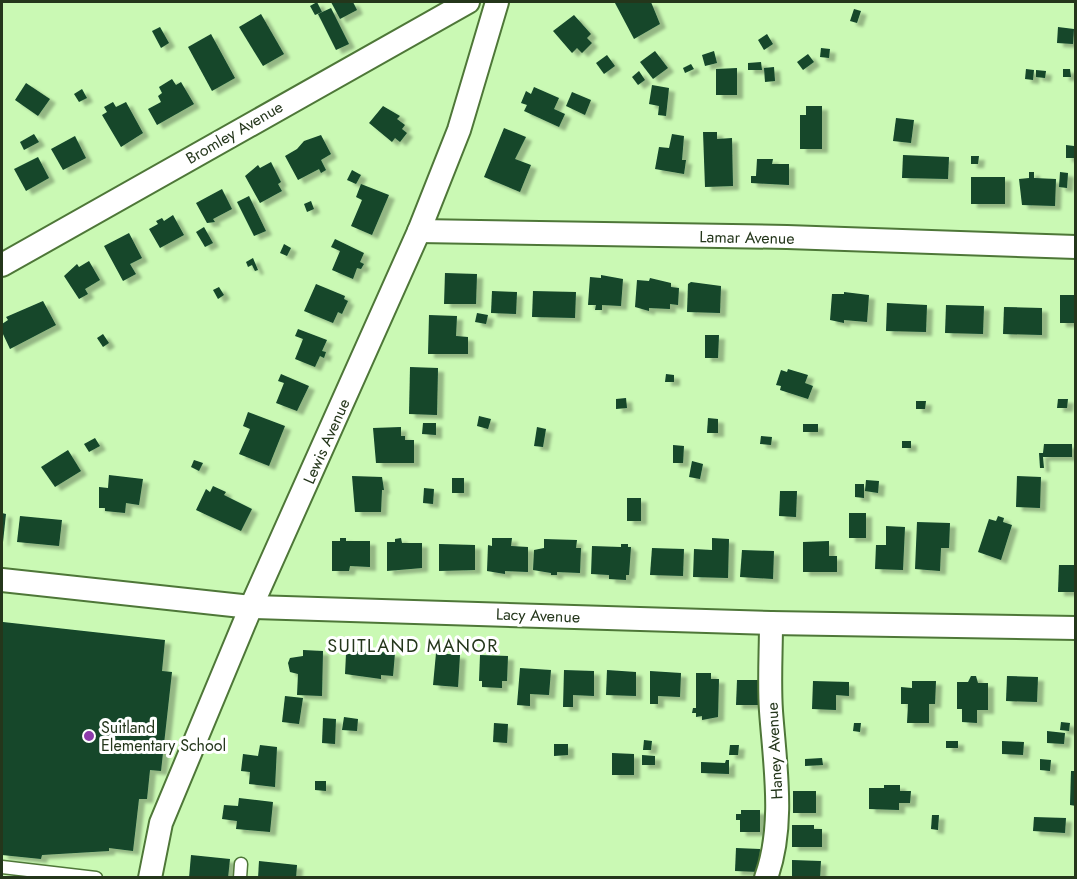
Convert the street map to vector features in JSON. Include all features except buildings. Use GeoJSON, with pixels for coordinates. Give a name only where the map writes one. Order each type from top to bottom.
{"type":"FeatureCollection","features":[{"type":"Feature","properties":{"kind":"street","name":"Bromley Avenue"},"geometry":{"type":"LineString","coordinates":[[2,265],[468,2]]}},
{"type":"Feature","properties":{"kind":"street","name":"Lewis Avenue"},"geometry":{"type":"LineString","coordinates":[[150,878],[161,823],[251,607],[419,231],[459,130],[497,2]]}},
{"type":"Feature","properties":{"kind":"street","name":"Lamar Avenue"},"geometry":{"type":"LineString","coordinates":[[419,231],[776,237],[1076,247]]}},
{"type":"Feature","properties":{"kind":"street","name":"Lacy Avenue"},"geometry":{"type":"LineString","coordinates":[[2,580],[251,607],[771,623],[1076,628]]}},
{"type":"Feature","properties":{"kind":"street","name":"Haney Avenue"},"geometry":{"type":"LineString","coordinates":[[766,878],[775,851],[777,809],[771,709],[771,623]]}},
{"type":"Feature","properties":{"kind":"lane"},"geometry":{"type":"LineString","coordinates":[[240,878],[241,864]]}},
{"type":"Feature","properties":{"kind":"lane"},"geometry":{"type":"LineString","coordinates":[[2,867],[96,878]]}},
{"type":"Feature","properties":{"kind":"place","name":"Suitland Elementary School"},"geometry":{"type":"Point","coordinates":[89,736]}},
{"type":"Feature","properties":{"kind":"district","name":"SUITLAND MANOR"},"geometry":{"type":"Point","coordinates":[413,646]}}]}
